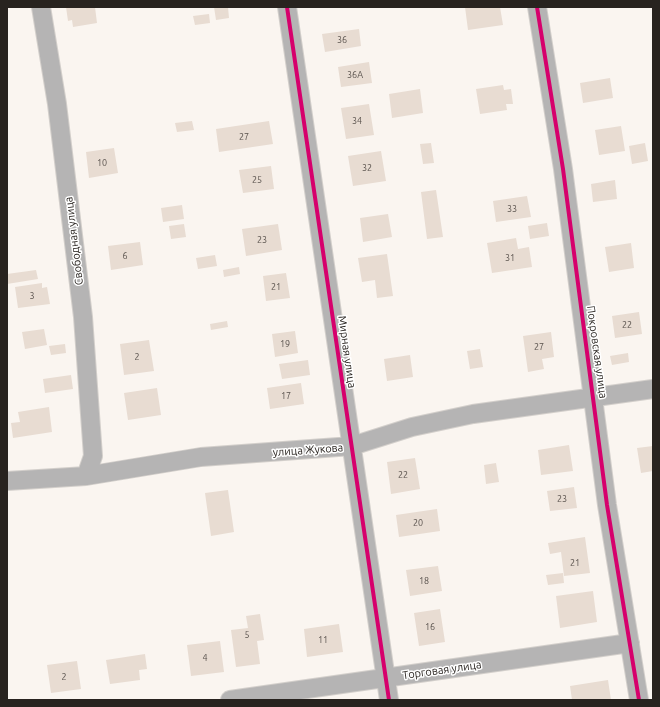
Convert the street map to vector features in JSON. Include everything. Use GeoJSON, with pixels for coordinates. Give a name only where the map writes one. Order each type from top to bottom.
{"type":"FeatureCollection","features":[{"type":"Feature","properties":{"kind":"street","name":"Свободная улица"},"geometry":{"type":"LineString","coordinates":[[41,7],[57,104],[83,317],[93,456],[86,476]]}},
{"type":"Feature","properties":{"kind":"street","name":"Мирная улица"},"geometry":{"type":"LineString","coordinates":[[287,7],[389,700]]}},
{"type":"Feature","properties":{"kind":"street","name":"Покровская улица"},"geometry":{"type":"LineString","coordinates":[[537,7],[563,169],[607,505],[639,700]]}},
{"type":"Feature","properties":{"kind":"street","name":"улица Жукова"},"geometry":{"type":"LineString","coordinates":[[7,481],[86,476],[200,457],[352,446],[412,427],[473,414],[653,389]]}},
{"type":"Feature","properties":{"kind":"street","name":"Торговая улица"},"geometry":{"type":"LineString","coordinates":[[230,700],[630,643]]}},
{"type":"Feature","properties":{"kind":"building"},"geometry":{"type":"Polygon","coordinates":[[[66,7],[95,7],[97,23],[73,27],[72,20],[68,21],[66,7]]]}},
{"type":"Feature","properties":{"kind":"building"},"geometry":{"type":"Polygon","coordinates":[[[214,7],[228,7],[229,18],[216,20],[214,7]]]}},
{"type":"Feature","properties":{"kind":"building"},"geometry":{"type":"Polygon","coordinates":[[[465,7],[500,7],[503,25],[468,30],[465,7]]]}},
{"type":"Feature","properties":{"kind":"building"},"geometry":{"type":"Polygon","coordinates":[[[209,14],[210,23],[195,25],[193,16],[209,14]]]}},
{"type":"Feature","properties":{"kind":"building"},"geometry":{"type":"Polygon","coordinates":[[[359,29],[361,46],[325,52],[322,34],[359,29]]]}},
{"type":"Feature","properties":{"kind":"building"},"geometry":{"type":"Polygon","coordinates":[[[369,62],[372,83],[341,87],[338,67],[369,62]]]}},
{"type":"Feature","properties":{"kind":"building"},"geometry":{"type":"Polygon","coordinates":[[[610,78],[613,98],[583,103],[580,83],[610,78]]]}},
{"type":"Feature","properties":{"kind":"building"},"geometry":{"type":"Polygon","coordinates":[[[503,85],[504,90],[511,89],[513,104],[506,104],[507,110],[480,114],[476,89],[503,85]]]}},
{"type":"Feature","properties":{"kind":"building"},"geometry":{"type":"Polygon","coordinates":[[[420,89],[423,113],[392,118],[389,94],[420,89]]]}},
{"type":"Feature","properties":{"kind":"building"},"geometry":{"type":"Polygon","coordinates":[[[369,104],[374,135],[346,139],[341,108],[369,104]]]}},
{"type":"Feature","properties":{"kind":"building"},"geometry":{"type":"Polygon","coordinates":[[[192,121],[194,130],[177,132],[175,123],[192,121]]]}},
{"type":"Feature","properties":{"kind":"building"},"geometry":{"type":"Polygon","coordinates":[[[269,121],[273,144],[219,152],[216,129],[269,121]]]}},
{"type":"Feature","properties":{"kind":"building"},"geometry":{"type":"Polygon","coordinates":[[[621,126],[625,151],[599,155],[595,130],[621,126]]]}},
{"type":"Feature","properties":{"kind":"building"},"geometry":{"type":"Polygon","coordinates":[[[431,143],[434,163],[423,164],[420,144],[431,143]]]}},
{"type":"Feature","properties":{"kind":"building"},"geometry":{"type":"Polygon","coordinates":[[[645,143],[648,161],[632,164],[629,146],[645,143]]]}},
{"type":"Feature","properties":{"kind":"building"},"geometry":{"type":"Polygon","coordinates":[[[114,148],[118,173],[89,178],[86,152],[114,148]]]}},
{"type":"Feature","properties":{"kind":"building"},"geometry":{"type":"Polygon","coordinates":[[[381,151],[386,181],[353,186],[348,156],[381,151]]]}},
{"type":"Feature","properties":{"kind":"building"},"geometry":{"type":"Polygon","coordinates":[[[271,166],[274,189],[243,193],[239,170],[271,166]]]}},
{"type":"Feature","properties":{"kind":"building"},"geometry":{"type":"Polygon","coordinates":[[[615,180],[617,199],[593,202],[591,184],[615,180]]]}},
{"type":"Feature","properties":{"kind":"building"},"geometry":{"type":"Polygon","coordinates":[[[436,190],[443,237],[427,239],[421,192],[436,190]]]}},
{"type":"Feature","properties":{"kind":"building"},"geometry":{"type":"Polygon","coordinates":[[[527,196],[531,217],[496,222],[493,201],[527,196]]]}},
{"type":"Feature","properties":{"kind":"building"},"geometry":{"type":"Polygon","coordinates":[[[182,205],[184,219],[163,222],[161,208],[182,205]]]}},
{"type":"Feature","properties":{"kind":"building"},"geometry":{"type":"Polygon","coordinates":[[[388,214],[392,237],[363,242],[360,218],[388,214]]]}},
{"type":"Feature","properties":{"kind":"building"},"geometry":{"type":"Polygon","coordinates":[[[547,223],[549,236],[530,239],[528,226],[547,223]]]}},
{"type":"Feature","properties":{"kind":"building"},"geometry":{"type":"Polygon","coordinates":[[[184,224],[186,237],[171,239],[169,226],[184,224]]]}},
{"type":"Feature","properties":{"kind":"building"},"geometry":{"type":"Polygon","coordinates":[[[278,224],[282,250],[246,256],[242,229],[278,224]]]}},
{"type":"Feature","properties":{"kind":"building"},"geometry":{"type":"Polygon","coordinates":[[[516,238],[518,249],[529,247],[532,267],[492,273],[487,243],[516,238]]]}},
{"type":"Feature","properties":{"kind":"building"},"geometry":{"type":"Polygon","coordinates":[[[140,242],[143,265],[111,270],[108,246],[140,242]]]}},
{"type":"Feature","properties":{"kind":"building"},"geometry":{"type":"Polygon","coordinates":[[[631,243],[634,268],[609,272],[605,247],[631,243]]]}},
{"type":"Feature","properties":{"kind":"building"},"geometry":{"type":"Polygon","coordinates":[[[387,254],[393,296],[377,298],[375,280],[362,282],[358,258],[387,254]]]}},
{"type":"Feature","properties":{"kind":"building"},"geometry":{"type":"Polygon","coordinates":[[[215,255],[217,266],[198,269],[196,258],[215,255]]]}},
{"type":"Feature","properties":{"kind":"building"},"geometry":{"type":"Polygon","coordinates":[[[239,267],[240,274],[224,277],[223,270],[239,267]]]}},
{"type":"Feature","properties":{"kind":"building"},"geometry":{"type":"Polygon","coordinates":[[[36,270],[38,279],[7,284],[7,274],[36,270]]]}},
{"type":"Feature","properties":{"kind":"building"},"geometry":{"type":"Polygon","coordinates":[[[286,273],[290,298],[266,301],[263,276],[286,273]]]}},
{"type":"Feature","properties":{"kind":"building"},"geometry":{"type":"Polygon","coordinates":[[[42,283],[42,288],[47,287],[50,304],[18,308],[15,287],[42,283]]]}},
{"type":"Feature","properties":{"kind":"building"},"geometry":{"type":"Polygon","coordinates":[[[639,312],[642,334],[615,338],[612,316],[639,312]]]}},
{"type":"Feature","properties":{"kind":"building"},"geometry":{"type":"Polygon","coordinates":[[[227,321],[228,327],[211,330],[210,324],[227,321]]]}},
{"type":"Feature","properties":{"kind":"building"},"geometry":{"type":"Polygon","coordinates":[[[44,329],[47,345],[25,349],[22,332],[44,329]]]}},
{"type":"Feature","properties":{"kind":"building"},"geometry":{"type":"Polygon","coordinates":[[[295,331],[298,353],[275,357],[272,334],[295,331]]]}},
{"type":"Feature","properties":{"kind":"building"},"geometry":{"type":"Polygon","coordinates":[[[551,332],[554,357],[542,359],[544,369],[528,372],[523,336],[551,332]]]}},
{"type":"Feature","properties":{"kind":"building"},"geometry":{"type":"Polygon","coordinates":[[[149,340],[154,371],[124,375],[120,344],[149,340]]]}},
{"type":"Feature","properties":{"kind":"building"},"geometry":{"type":"Polygon","coordinates":[[[65,344],[66,353],[51,355],[49,346],[65,344]]]}},
{"type":"Feature","properties":{"kind":"building"},"geometry":{"type":"Polygon","coordinates":[[[480,349],[483,367],[470,369],[467,351],[480,349]]]}},
{"type":"Feature","properties":{"kind":"building"},"geometry":{"type":"Polygon","coordinates":[[[628,353],[629,362],[612,365],[610,356],[628,353]]]}},
{"type":"Feature","properties":{"kind":"building"},"geometry":{"type":"Polygon","coordinates":[[[410,355],[413,377],[387,381],[384,359],[410,355]]]}},
{"type":"Feature","properties":{"kind":"building"},"geometry":{"type":"Polygon","coordinates":[[[308,360],[310,375],[282,379],[279,364],[308,360]]]}},
{"type":"Feature","properties":{"kind":"building"},"geometry":{"type":"Polygon","coordinates":[[[71,375],[73,389],[45,393],[43,379],[71,375]]]}},
{"type":"Feature","properties":{"kind":"building"},"geometry":{"type":"Polygon","coordinates":[[[301,383],[304,404],[270,409],[267,388],[301,383]]]}},
{"type":"Feature","properties":{"kind":"building"},"geometry":{"type":"Polygon","coordinates":[[[157,388],[161,415],[128,420],[124,393],[157,388]]]}},
{"type":"Feature","properties":{"kind":"building"},"geometry":{"type":"Polygon","coordinates":[[[49,407],[52,432],[13,438],[11,423],[20,422],[18,412],[49,407]]]}},
{"type":"Feature","properties":{"kind":"building"},"geometry":{"type":"Polygon","coordinates":[[[569,445],[573,471],[541,475],[538,450],[569,445]]]}},
{"type":"Feature","properties":{"kind":"building"},"geometry":{"type":"Polygon","coordinates":[[[653,446],[653,471],[641,473],[637,448],[653,446]]]}},
{"type":"Feature","properties":{"kind":"building"},"geometry":{"type":"Polygon","coordinates":[[[415,458],[420,489],[391,494],[387,462],[415,458]]]}},
{"type":"Feature","properties":{"kind":"building"},"geometry":{"type":"Polygon","coordinates":[[[496,463],[499,482],[486,484],[484,465],[496,463]]]}},
{"type":"Feature","properties":{"kind":"building"},"geometry":{"type":"Polygon","coordinates":[[[574,487],[577,508],[550,511],[547,491],[574,487]]]}},
{"type":"Feature","properties":{"kind":"building"},"geometry":{"type":"Polygon","coordinates":[[[228,490],[234,532],[211,536],[205,493],[228,490]]]}},
{"type":"Feature","properties":{"kind":"building"},"geometry":{"type":"Polygon","coordinates":[[[437,509],[440,531],[399,537],[396,515],[437,509]]]}},
{"type":"Feature","properties":{"kind":"building"},"geometry":{"type":"Polygon","coordinates":[[[585,537],[590,573],[564,576],[561,552],[550,554],[548,543],[585,537]]]}},
{"type":"Feature","properties":{"kind":"building"},"geometry":{"type":"Polygon","coordinates":[[[438,566],[442,591],[410,596],[406,570],[438,566]]]}},
{"type":"Feature","properties":{"kind":"building"},"geometry":{"type":"Polygon","coordinates":[[[563,573],[564,583],[548,585],[546,575],[563,573]]]}},
{"type":"Feature","properties":{"kind":"building"},"geometry":{"type":"Polygon","coordinates":[[[593,591],[597,622],[560,628],[556,596],[593,591]]]}},
{"type":"Feature","properties":{"kind":"building"},"geometry":{"type":"Polygon","coordinates":[[[440,609],[445,642],[419,646],[414,613],[440,609]]]}},
{"type":"Feature","properties":{"kind":"building"},"geometry":{"type":"Polygon","coordinates":[[[260,614],[264,640],[257,641],[260,664],[236,667],[231,630],[248,628],[246,616],[260,614]]]}},
{"type":"Feature","properties":{"kind":"building"},"geometry":{"type":"Polygon","coordinates":[[[339,624],[343,652],[307,657],[304,629],[339,624]]]}},
{"type":"Feature","properties":{"kind":"building"},"geometry":{"type":"Polygon","coordinates":[[[220,641],[224,672],[191,676],[187,645],[220,641]]]}},
{"type":"Feature","properties":{"kind":"building"},"geometry":{"type":"Polygon","coordinates":[[[145,654],[147,669],[139,670],[140,680],[110,684],[106,660],[145,654]]]}},
{"type":"Feature","properties":{"kind":"building"},"geometry":{"type":"Polygon","coordinates":[[[77,661],[81,689],[51,693],[47,665],[77,661]]]}},
{"type":"Feature","properties":{"kind":"building"},"geometry":{"type":"Polygon","coordinates":[[[608,680],[611,700],[572,700],[570,686],[608,680]]]}},
{"type":"Feature","properties":{"kind":"cycle path"},"geometry":{"type":"LineString","coordinates":[[287,7],[389,700]]}},
{"type":"Feature","properties":{"kind":"cycle path"},"geometry":{"type":"LineString","coordinates":[[537,7],[563,169],[607,505],[639,700]]}}]}
